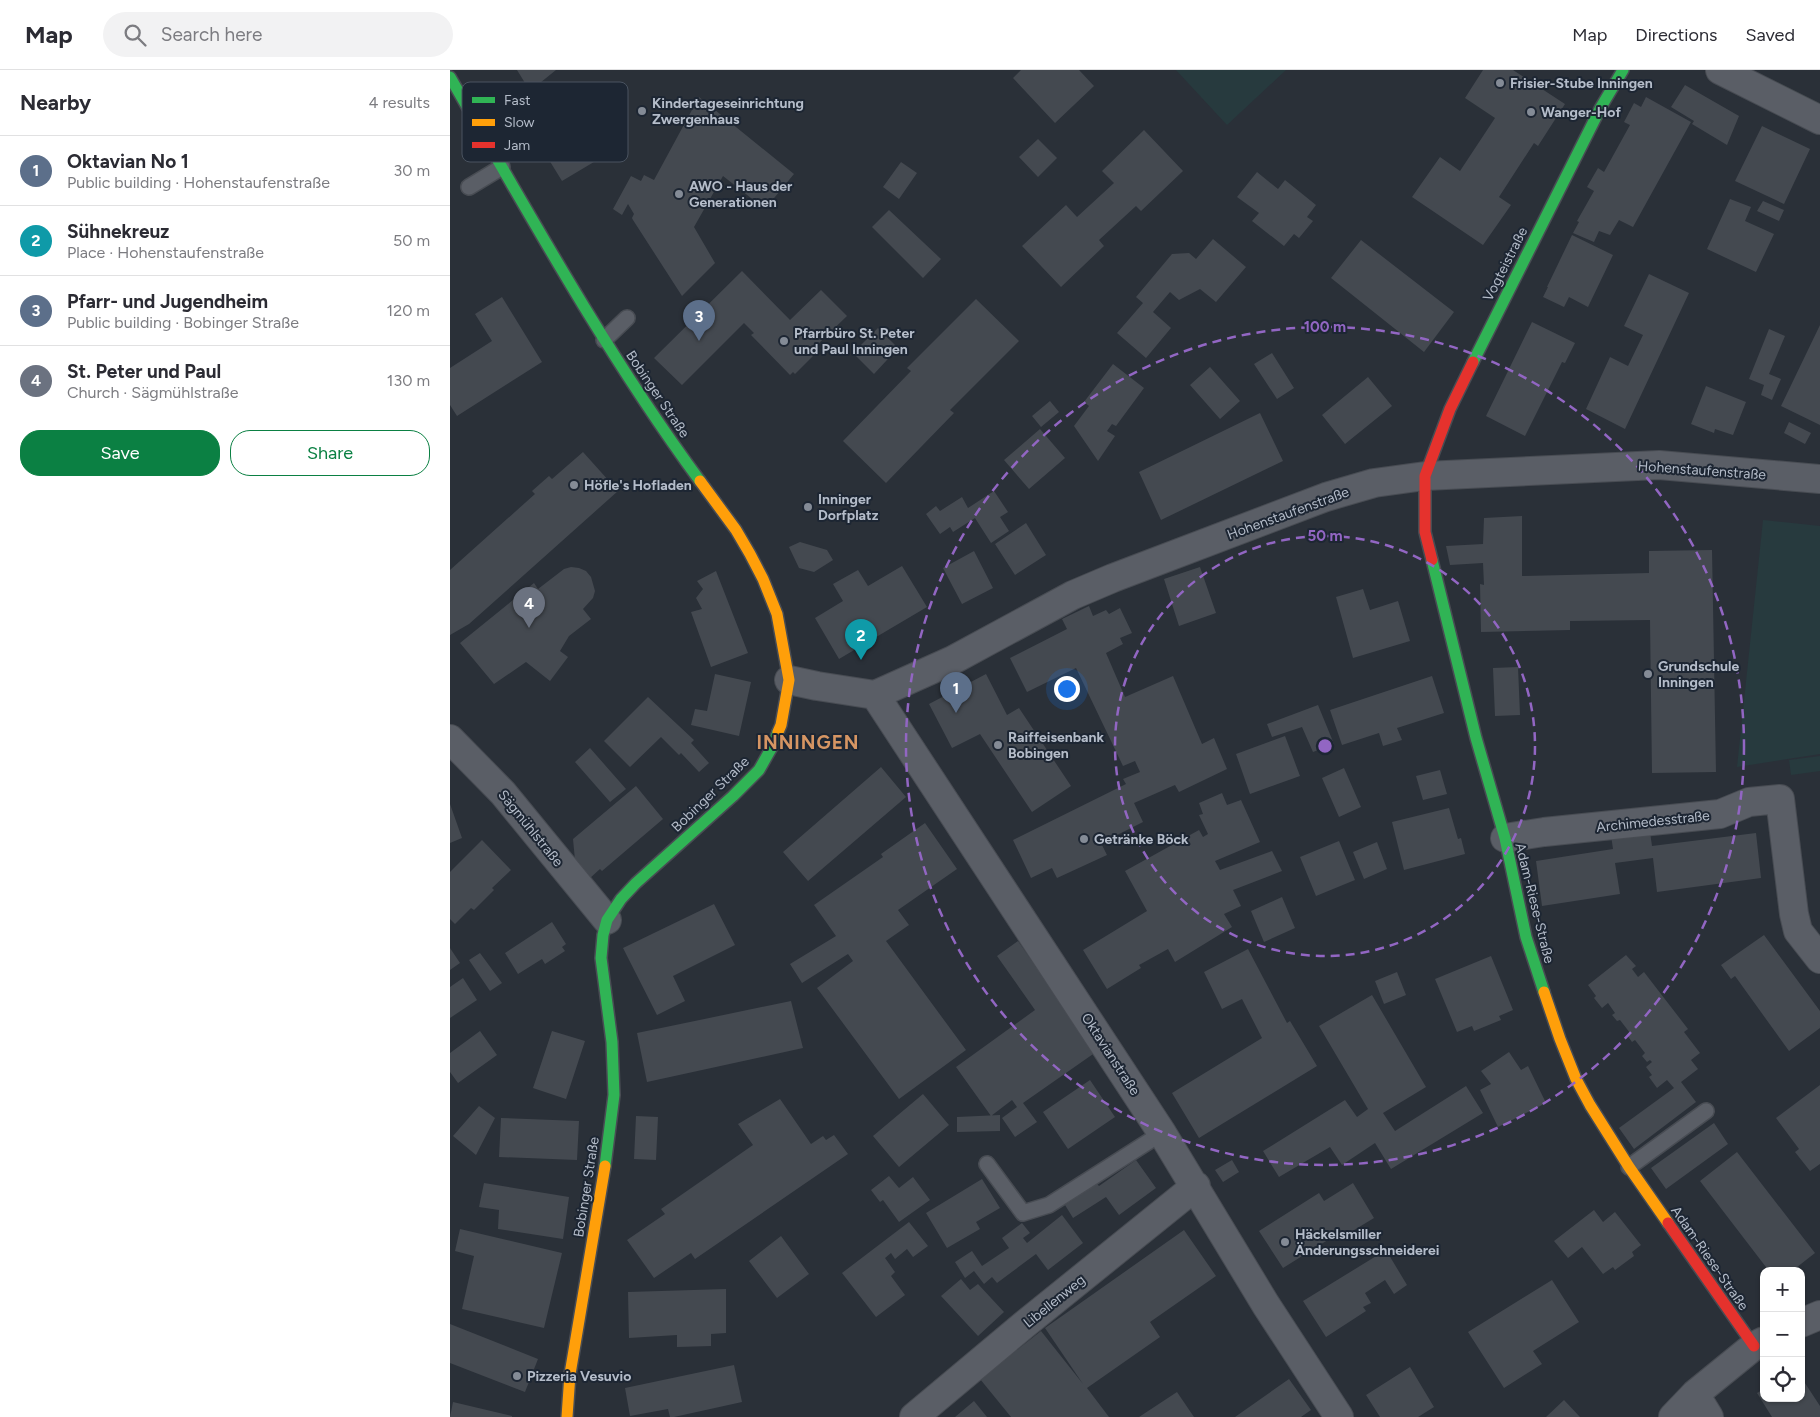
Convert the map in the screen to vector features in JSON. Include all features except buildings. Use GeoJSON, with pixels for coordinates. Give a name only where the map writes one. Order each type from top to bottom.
{"type":"FeatureCollection","features":[{"type":"Feature","properties":{"kind":"main road","name":"Vogteistraße"},"geometry":{"type":"LineString","coordinates":[[1425,476],[1450,409],[1597,116],[1623,70]]}},
{"type":"Feature","properties":{"kind":"main road","name":"Bobinger Straße"},"geometry":{"type":"LineString","coordinates":[[450,77],[462,98]]}},
{"type":"Feature","properties":{"kind":"main road","name":"Bobinger Straße"},"geometry":{"type":"LineString","coordinates":[[499,162],[569,284],[604,340],[664,432],[736,530],[750,554],[763,578],[777,614],[790,680],[781,725],[772,747],[759,770],[734,796],[636,883],[621,899],[607,920],[600,950],[612,1042],[614,1095],[610,1137],[570,1374],[567,1417]]}},
{"type":"Feature","properties":{"kind":"main road","name":"Adam-Riese-Straße"},"geometry":{"type":"LineString","coordinates":[[1425,476],[1425,532],[1476,738],[1504,838],[1528,944],[1560,1039],[1583,1092],[1629,1167],[1759,1344]]}},
{"type":"Feature","properties":{"kind":"street"},"geometry":{"type":"LineString","coordinates":[[1720,70],[1820,120]]}},
{"type":"Feature","properties":{"kind":"street","name":"Hohenstaufenstraße"},"geometry":{"type":"LineString","coordinates":[[875,695],[952,660],[1073,595],[1112,578],[1326,497],[1374,483],[1425,476],[1659,465],[1820,479]]}},
{"type":"Feature","properties":{"kind":"street"},"geometry":{"type":"LineString","coordinates":[[790,680],[875,695]]}},
{"type":"Feature","properties":{"kind":"street","name":"Oktavianstraße"},"geometry":{"type":"LineString","coordinates":[[875,695],[1162,1133],[1196,1186],[1266,1305],[1339,1417]]}},
{"type":"Feature","properties":{"kind":"street","name":"Sägmühlstraße"},"geometry":{"type":"LineString","coordinates":[[450,739],[503,793],[607,920]]}},
{"type":"Feature","properties":{"kind":"street","name":"Archimedesstraße"},"geometry":{"type":"LineString","coordinates":[[1504,838],[1544,832],[1720,814],[1749,802],[1780,799],[1794,914],[1798,931],[1820,959]]}},
{"type":"Feature","properties":{"kind":"street","name":"Libellenweg"},"geometry":{"type":"LineString","coordinates":[[914,1417],[1025,1324],[1196,1186]]}},
{"type":"Feature","properties":{"kind":"street"},"geometry":{"type":"LineString","coordinates":[[1805,1321],[1820,1315]]}},
{"type":"Feature","properties":{"kind":"street"},"geometry":{"type":"LineString","coordinates":[[1673,1417],[1695,1394],[1759,1344]]}},
{"type":"Feature","properties":{"kind":"street"},"geometry":{"type":"LineString","coordinates":[[1695,1394],[1710,1417]]}},
{"type":"Feature","properties":{"kind":"lane"},"geometry":{"type":"LineString","coordinates":[[469,187],[502,167]]}},
{"type":"Feature","properties":{"kind":"lane"},"geometry":{"type":"LineString","coordinates":[[604,340],[628,318]]}},
{"type":"Feature","properties":{"kind":"lane"},"geometry":{"type":"LineString","coordinates":[[1629,1167],[1706,1111]]}},
{"type":"Feature","properties":{"kind":"lane"},"geometry":{"type":"LineString","coordinates":[[987,1164],[1023,1213],[1049,1205],[1162,1133]]}},
{"type":"Feature","properties":{"kind":"green space"},"geometry":{"type":"Polygon","coordinates":[[[1176,70],[1286,70],[1227,125],[1176,70]]]}},
{"type":"Feature","properties":{"kind":"green space"},"geometry":{"type":"Polygon","coordinates":[[[1763,520],[1820,526],[1820,754],[1737,767],[1763,520]]]}},
{"type":"Feature","properties":{"kind":"green space"},"geometry":{"type":"Polygon","coordinates":[[[1820,756],[1820,771],[1791,775],[1789,760],[1820,756]]]}},
{"type":"Feature","properties":{"kind":"traffic: fast"},"geometry":{"type":"LineString","coordinates":[[1473,362],[1601,107],[1623,70]]}},
{"type":"Feature","properties":{"kind":"traffic: fast"},"geometry":{"type":"LineString","coordinates":[[450,77],[462,98]]}},
{"type":"Feature","properties":{"kind":"traffic: fast"},"geometry":{"type":"LineString","coordinates":[[499,162],[600,333],[700,481]]}},
{"type":"Feature","properties":{"kind":"traffic: fast"},"geometry":{"type":"LineString","coordinates":[[1432,560],[1476,738],[1505,838],[1526,937],[1544,992]]}},
{"type":"Feature","properties":{"kind":"traffic: fast"},"geometry":{"type":"LineString","coordinates":[[605,1166],[614,1095],[612,1042],[601,958],[603,935],[607,920],[621,899],[636,883],[733,796],[759,770],[778,732]]}},
{"type":"Feature","properties":{"kind":"traffic: slow"},"geometry":{"type":"LineString","coordinates":[[700,481],[736,530],[750,554],[763,579],[777,614],[789,680],[778,732]]}},
{"type":"Feature","properties":{"kind":"traffic: slow"},"geometry":{"type":"LineString","coordinates":[[1544,992],[1576,1079],[1629,1167],[1668,1223]]}},
{"type":"Feature","properties":{"kind":"traffic: slow"},"geometry":{"type":"LineString","coordinates":[[567,1417],[570,1374],[605,1166]]}},
{"type":"Feature","properties":{"kind":"traffic: jam"},"geometry":{"type":"LineString","coordinates":[[1432,560],[1425,532],[1425,476],[1450,409],[1473,362]]}},
{"type":"Feature","properties":{"kind":"traffic: jam"},"geometry":{"type":"LineString","coordinates":[[1668,1223],[1754,1346]]}},
{"type":"Feature","properties":{"kind":"place","name":"Frisier-Stube Inningen"},"geometry":{"type":"Point","coordinates":[1500,83]}},
{"type":"Feature","properties":{"kind":"place","name":"Kindertageseinrichtung Zwergenhaus"},"geometry":{"type":"Point","coordinates":[642,111]}},
{"type":"Feature","properties":{"kind":"place","name":"Wanger-Hof"},"geometry":{"type":"Point","coordinates":[1531,112]}},
{"type":"Feature","properties":{"kind":"place","name":"AWO - Haus der Generationen"},"geometry":{"type":"Point","coordinates":[679,194]}},
{"type":"Feature","properties":{"kind":"place","name":"Pfarr- und Jugendheim"},"geometry":{"type":"Point","coordinates":[699,341]}},
{"type":"Feature","properties":{"kind":"place","name":"Pfarrbüro St. Peter und Paul Inningen"},"geometry":{"type":"Point","coordinates":[784,341]}},
{"type":"Feature","properties":{"kind":"place","name":"Höfle's Hofladen"},"geometry":{"type":"Point","coordinates":[574,485]}},
{"type":"Feature","properties":{"kind":"place","name":"Inninger Dorfplatz"},"geometry":{"type":"Point","coordinates":[808,507]}},
{"type":"Feature","properties":{"kind":"place","name":"St. Peter und Paul"},"geometry":{"type":"Point","coordinates":[529,628]}},
{"type":"Feature","properties":{"kind":"place","name":"Sühnekreuz"},"geometry":{"type":"Point","coordinates":[861,660]}},
{"type":"Feature","properties":{"kind":"place","name":"Grundschule Inningen"},"geometry":{"type":"Point","coordinates":[1648,674]}},
{"type":"Feature","properties":{"kind":"place","name":"Oktavian No 1"},"geometry":{"type":"Point","coordinates":[956,713]}},
{"type":"Feature","properties":{"kind":"place","name":"Raiffeisenbank Bobingen"},"geometry":{"type":"Point","coordinates":[998,745]}},
{"type":"Feature","properties":{"kind":"place","name":"Getränke Böck"},"geometry":{"type":"Point","coordinates":[1084,839]}},
{"type":"Feature","properties":{"kind":"place","name":"Häckelsmiller Änderungsschneiderei"},"geometry":{"type":"Point","coordinates":[1285,1242]}},
{"type":"Feature","properties":{"kind":"place","name":"Pizzeria Vesuvio"},"geometry":{"type":"Point","coordinates":[517,1376]}},
{"type":"Feature","properties":{"kind":"district","name":"INNINGEN"},"geometry":{"type":"Point","coordinates":[808,742]}}]}
